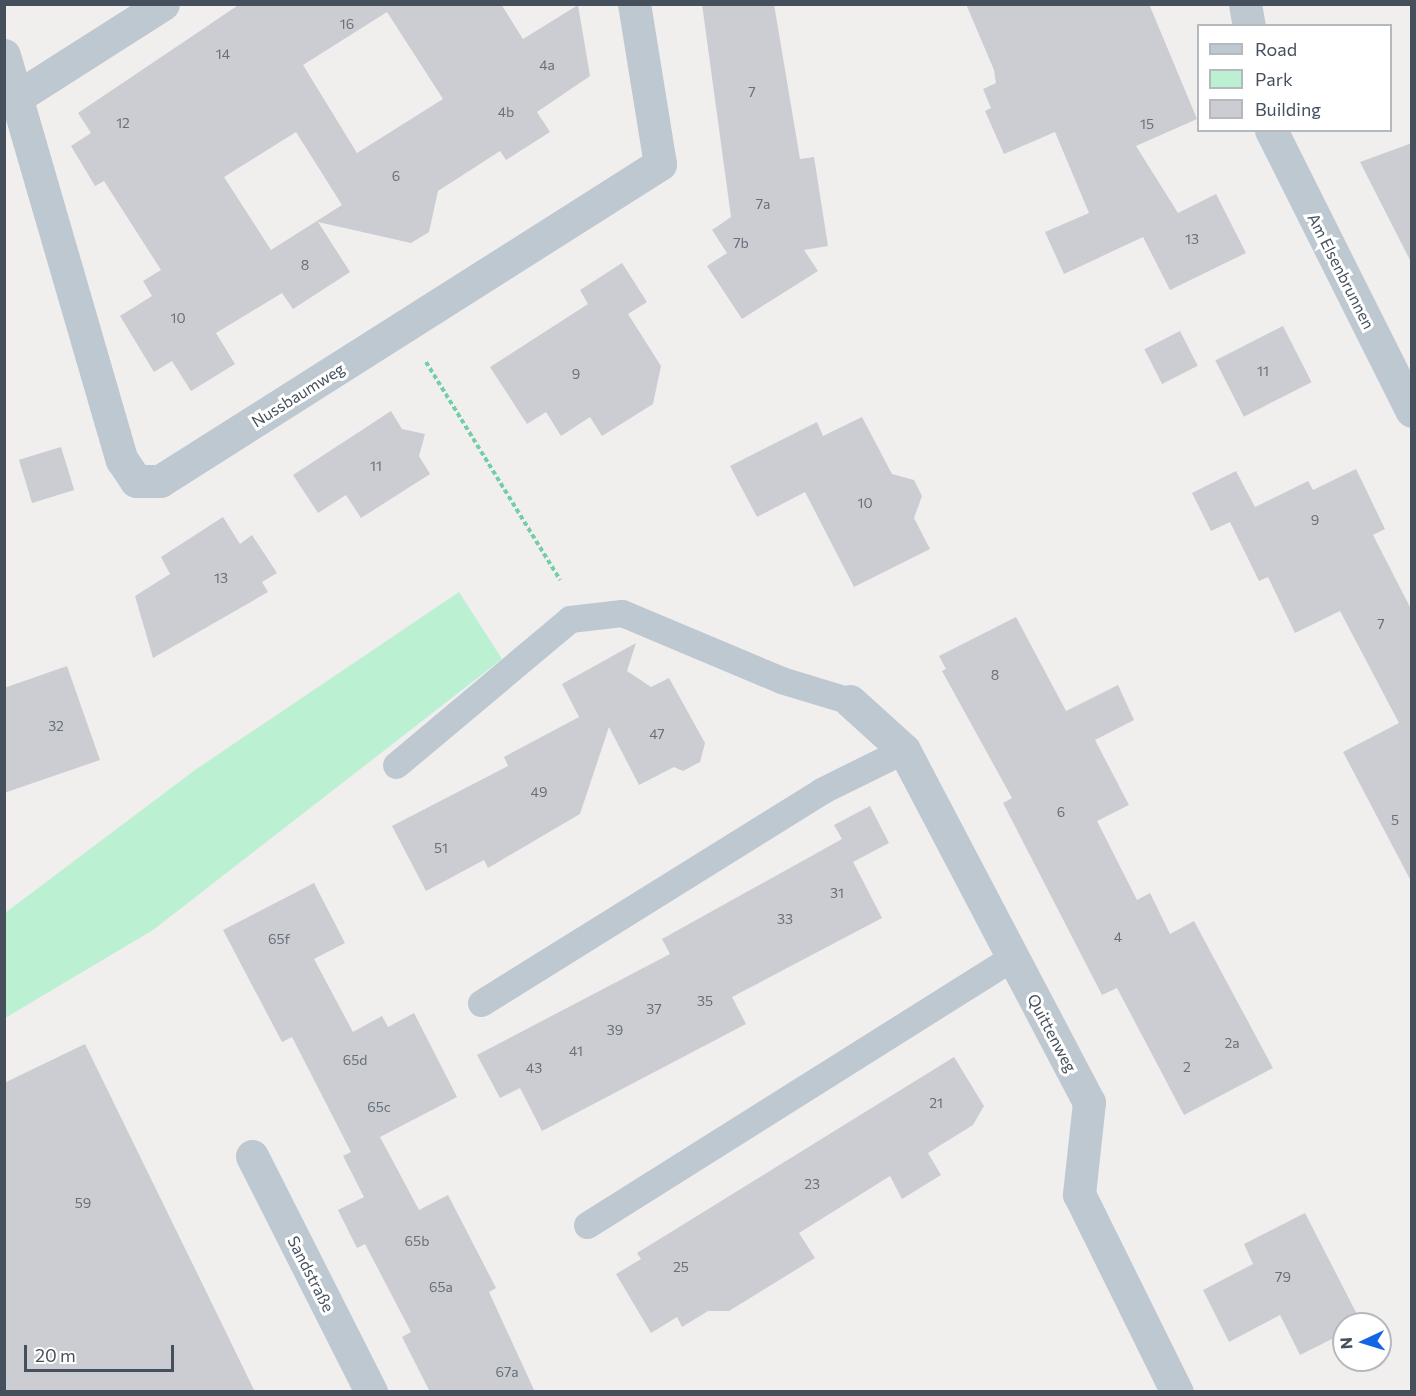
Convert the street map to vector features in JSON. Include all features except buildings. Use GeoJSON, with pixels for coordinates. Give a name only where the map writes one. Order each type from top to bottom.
{"type":"FeatureCollection","features":[{"type":"Feature","properties":{"kind":"street"},"geometry":{"type":"LineString","coordinates":[[17,97],[163,4]]}},
{"type":"Feature","properties":{"kind":"street","name":"Nussbaumweg"},"geometry":{"type":"LineString","coordinates":[[4,55],[122,460],[136,481],[160,481],[405,328],[660,164],[634,4]]}},
{"type":"Feature","properties":{"kind":"street"},"geometry":{"type":"LineString","coordinates":[[1245,4],[1249,24]]}},
{"type":"Feature","properties":{"kind":"street","name":"Am Elsenbrunnen"},"geometry":{"type":"LineString","coordinates":[[1272,132],[1410,403]]}},
{"type":"Feature","properties":{"kind":"street","name":"Quittenweg"},"geometry":{"type":"LineString","coordinates":[[850,701],[904,750],[1089,1102],[1079,1194],[1177,1392]]}},
{"type":"Feature","properties":{"kind":"street","name":"Sandstraße"},"geometry":{"type":"LineString","coordinates":[[252,1156],[371,1392]]}},
{"type":"Feature","properties":{"kind":"lane"},"geometry":{"type":"LineString","coordinates":[[396,765],[570,620],[622,613],[781,680],[850,701]]}},
{"type":"Feature","properties":{"kind":"lane"},"geometry":{"type":"LineString","coordinates":[[481,1003],[821,791],[904,750]]}},
{"type":"Feature","properties":{"kind":"lane"},"geometry":{"type":"LineString","coordinates":[[587,1225],[1012,957]]}},
{"type":"Feature","properties":{"kind":"path"},"geometry":{"type":"LineString","coordinates":[[405,328],[559,574],[570,620]]}},
{"type":"Feature","properties":{"kind":"green space"},"geometry":{"type":"Polygon","coordinates":[[[459,592],[502,659],[153,930],[5,1018],[5,913],[195,770],[459,592]]]}}]}
